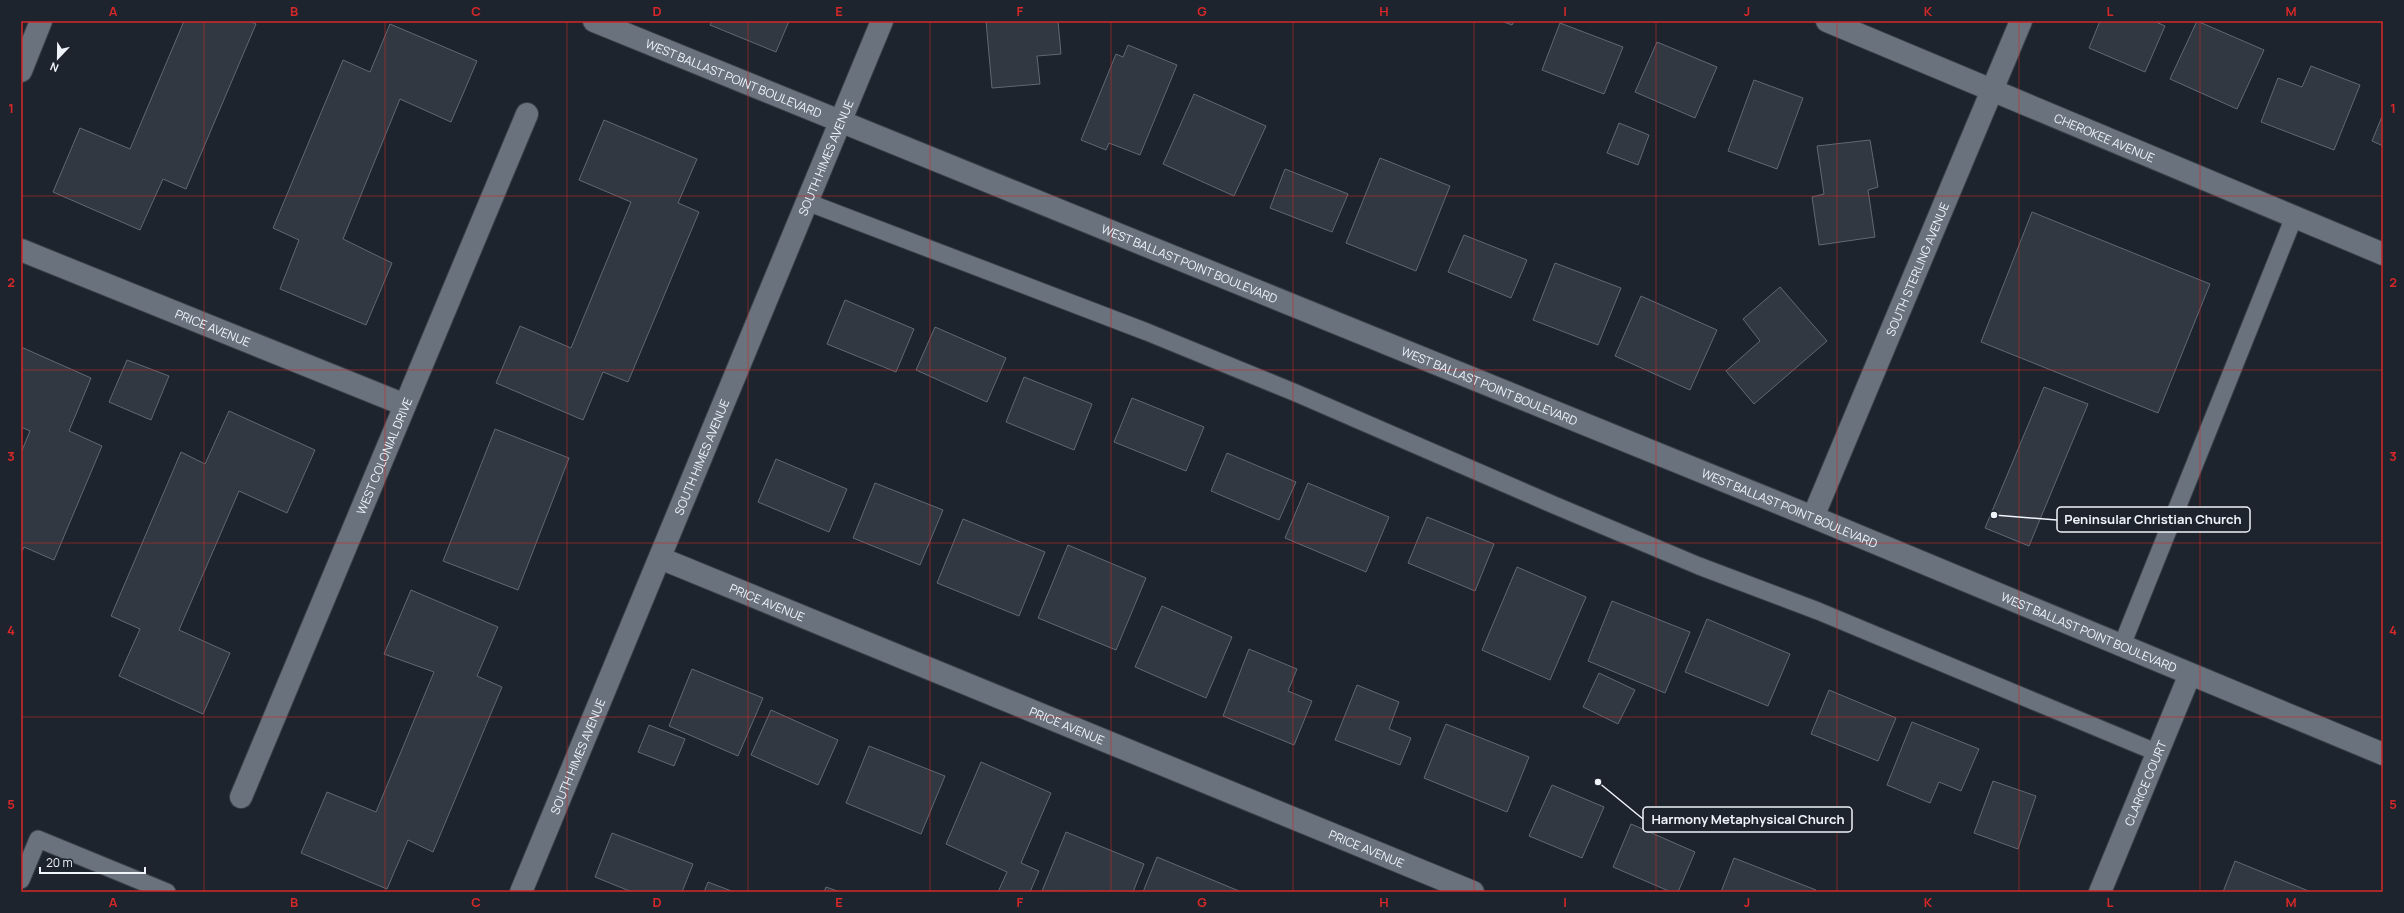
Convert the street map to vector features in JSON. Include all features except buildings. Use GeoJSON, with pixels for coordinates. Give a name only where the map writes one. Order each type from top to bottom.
{"type":"FeatureCollection","features":[{"type":"Feature","properties":{"kind":"street"},"geometry":{"type":"LineString","coordinates":[[21,71],[41,21]]}},
{"type":"Feature","properties":{"kind":"street","name":"WEST BALLAST POINT BOULEVARD"},"geometry":{"type":"LineString","coordinates":[[594,21],[1813,517],[2383,754]]}},
{"type":"Feature","properties":{"kind":"street","name":"SOUTH HIMES AVENUE"},"geometry":{"type":"LineString","coordinates":[[521,892],[882,21]]}},
{"type":"Feature","properties":{"kind":"street","name":"CHEROKEE AVENUE"},"geometry":{"type":"LineString","coordinates":[[1827,21],[2383,254]]}},
{"type":"Feature","properties":{"kind":"street","name":"SOUTH STERLING AVENUE"},"geometry":{"type":"LineString","coordinates":[[1813,517],[2021,21]]}},
{"type":"Feature","properties":{"kind":"street","name":"WEST COLONIAL DRIVE"},"geometry":{"type":"LineString","coordinates":[[241,797],[526,114]]}},
{"type":"Feature","properties":{"kind":"street","name":"PRICE AVENUE"},"geometry":{"type":"LineString","coordinates":[[21,250],[405,405]]}},
{"type":"Feature","properties":{"kind":"street","name":"PRICE AVENUE"},"geometry":{"type":"LineString","coordinates":[[660,558],[1473,892]]}},
{"type":"Feature","properties":{"kind":"street","name":"CLARICE COURT"},"geometry":{"type":"LineString","coordinates":[[2100,892],[2190,674]]}},
{"type":"Feature","properties":{"kind":"lane"},"geometry":{"type":"LineString","coordinates":[[807,202],[1146,332],[1648,544],[1818,610],[2158,753]]}},
{"type":"Feature","properties":{"kind":"lane"},"geometry":{"type":"LineString","coordinates":[[2122,645],[2294,216]]}},
{"type":"Feature","properties":{"kind":"lane"},"geometry":{"type":"LineString","coordinates":[[21,880],[38,839],[167,892]]}},
{"type":"Feature","properties":{"kind":"place","name":"Peninsular Christian Church"},"geometry":{"type":"Point","coordinates":[1994,515]}},
{"type":"Feature","properties":{"kind":"place","name":"Harmony Metaphysical Church"},"geometry":{"type":"Point","coordinates":[1598,782]}}]}
